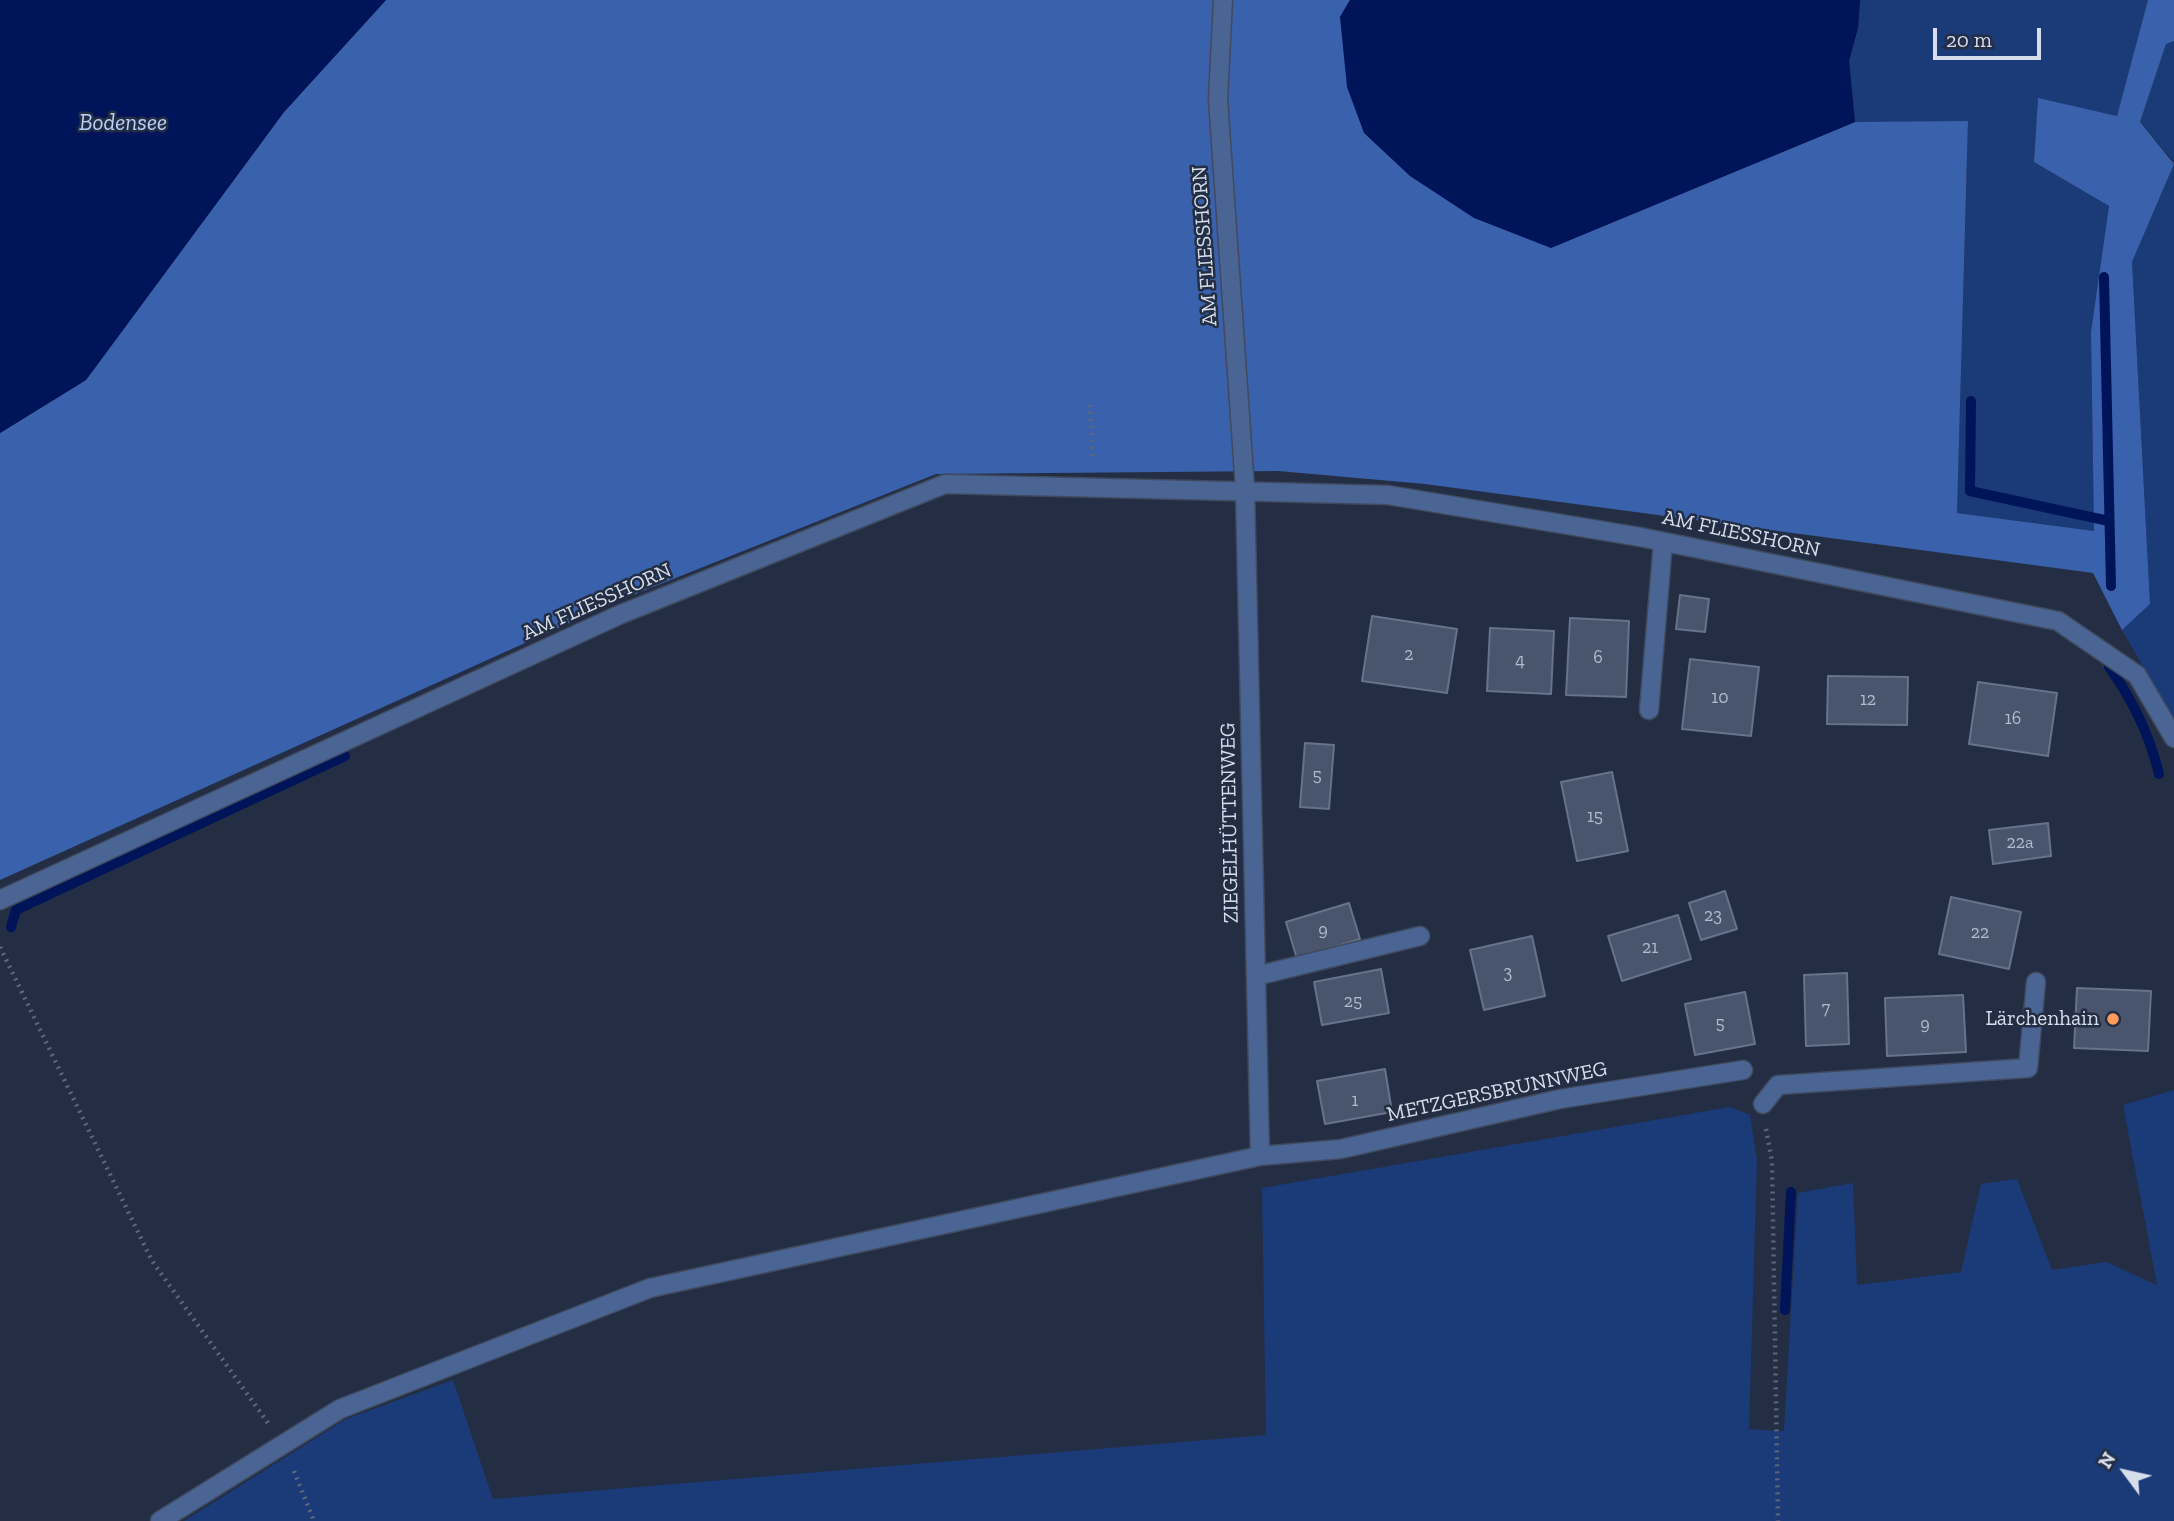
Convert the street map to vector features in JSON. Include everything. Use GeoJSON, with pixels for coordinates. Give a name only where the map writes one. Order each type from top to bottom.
{"type":"FeatureCollection","features":[{"type":"Feature","properties":{"kind":"street","name":"AM FLIESSHORN"},"geometry":{"type":"LineString","coordinates":[[1223,0],[1218,99],[1245,489]]}},
{"type":"Feature","properties":{"kind":"street","name":"AM FLIESSHORN"},"geometry":{"type":"LineString","coordinates":[[0,900],[619,615],[945,484],[1245,489],[1388,495],[1662,542],[2058,621],[2137,675],[2174,738]]}},
{"type":"Feature","properties":{"kind":"street","name":"ZIEGELHÜTTENWEG"},"geometry":{"type":"LineString","coordinates":[[1245,489],[1261,1156]]}},
{"type":"Feature","properties":{"kind":"street"},"geometry":{"type":"LineString","coordinates":[[1649,710],[1662,542]]}},
{"type":"Feature","properties":{"kind":"street"},"geometry":{"type":"LineString","coordinates":[[1256,976],[1420,936]]}},
{"type":"Feature","properties":{"kind":"street"},"geometry":{"type":"LineString","coordinates":[[1763,1104],[1778,1085],[2028,1068],[2036,982]]}},
{"type":"Feature","properties":{"kind":"street","name":"METZGERSBRUNNWEG"},"geometry":{"type":"LineString","coordinates":[[160,1521],[340,1409],[650,1288],[1261,1156],[1341,1149],[1560,1100],[1743,1070]]}},
{"type":"Feature","properties":{"kind":"path"},"geometry":{"type":"LineString","coordinates":[[1090,405],[1094,486]]}},
{"type":"Feature","properties":{"kind":"path"},"geometry":{"type":"LineString","coordinates":[[0,947],[152,1261],[283,1444],[314,1521]]}},
{"type":"Feature","properties":{"kind":"path"},"geometry":{"type":"LineString","coordinates":[[1763,1104],[1772,1161],[1778,1521]]}},
{"type":"Feature","properties":{"kind":"shaded area"},"geometry":{"type":"Polygon","coordinates":[[[386,0],[1350,0],[1340,17],[1550,248],[1855,122],[1968,121],[1957,513],[2094,531],[2091,332],[2109,206],[2034,162],[2038,98],[2117,116],[2148,0],[2174,0],[2174,41],[2166,44],[2140,122],[2174,164],[2132,262],[2150,604],[2122,630],[2093,573],[1425,484],[1278,471],[936,474],[618,601],[0,880],[0,433],[86,380],[284,112],[386,0]]]}},
{"type":"Feature","properties":{"kind":"shaded area"},"geometry":{"type":"Polygon","coordinates":[[[1860,0],[2148,0],[2117,116],[2038,99],[2034,162],[2109,206],[2091,332],[2094,531],[1957,513],[1968,122],[1855,122],[1849,61],[1858,28],[1860,0]]]}},
{"type":"Feature","properties":{"kind":"shaded area"},"geometry":{"type":"Polygon","coordinates":[[[2174,41],[2174,162],[2140,122],[2166,44],[2174,41]]]}},
{"type":"Feature","properties":{"kind":"shaded area"},"geometry":{"type":"Polygon","coordinates":[[[2174,164],[2174,721],[2122,630],[2150,604],[2132,262],[2174,164]]]}},
{"type":"Feature","properties":{"kind":"shaded area"},"geometry":{"type":"Polygon","coordinates":[[[2174,1090],[2174,1521],[184,1521],[346,1419],[453,1380],[493,1499],[1266,1435],[1262,1188],[1730,1107],[1750,1115],[1757,1160],[1749,1429],[1784,1431],[1798,1193],[1853,1183],[1857,1285],[1961,1272],[1981,1184],[2017,1179],[2052,1270],[2106,1262],[2157,1285],[2123,1105],[2174,1090]]]}},
{"type":"Feature","properties":{"kind":"water","name":"Bodensee"},"geometry":{"type":"Polygon","coordinates":[[[0,0],[386,0],[284,112],[86,380],[0,433],[0,0]]]}},
{"type":"Feature","properties":{"kind":"water"},"geometry":{"type":"Polygon","coordinates":[[[1350,0],[1860,0],[1858,28],[1849,61],[1855,122],[1551,248],[1474,218],[1410,176],[1364,133],[1347,87],[1340,17],[1350,0]]]}},
{"type":"Feature","properties":{"kind":"building"},"geometry":{"type":"Polygon","coordinates":[[[1680,595],[1709,599],[1705,632],[1676,629],[1680,595]]]}},
{"type":"Feature","properties":{"kind":"building"},"geometry":{"type":"Polygon","coordinates":[[[1372,616],[1457,629],[1447,693],[1362,681],[1372,616]]]}},
{"type":"Feature","properties":{"kind":"building"},"geometry":{"type":"Polygon","coordinates":[[[1570,618],[1629,621],[1626,697],[1566,695],[1570,618]]]}},
{"type":"Feature","properties":{"kind":"building"},"geometry":{"type":"Polygon","coordinates":[[[1490,628],[1554,631],[1551,694],[1487,691],[1490,628]]]}},
{"type":"Feature","properties":{"kind":"building"},"geometry":{"type":"Polygon","coordinates":[[[1690,659],[1759,667],[1751,736],[1682,729],[1690,659]]]}},
{"type":"Feature","properties":{"kind":"building"},"geometry":{"type":"Polygon","coordinates":[[[1828,676],[1908,677],[1907,725],[1827,724],[1828,676]]]}},
{"type":"Feature","properties":{"kind":"building"},"geometry":{"type":"Polygon","coordinates":[[[1978,682],[2057,693],[2048,756],[1969,744],[1978,682]]]}},
{"type":"Feature","properties":{"kind":"building"},"geometry":{"type":"Polygon","coordinates":[[[1305,743],[1334,745],[1329,809],[1300,807],[1305,743]]]}},
{"type":"Feature","properties":{"kind":"building"},"geometry":{"type":"Polygon","coordinates":[[[1612,772],[1628,851],[1577,861],[1561,782],[1612,772]]]}},
{"type":"Feature","properties":{"kind":"building"},"geometry":{"type":"Polygon","coordinates":[[[2048,823],[2051,856],[1993,864],[1989,830],[2048,823]]]}},
{"type":"Feature","properties":{"kind":"building"},"geometry":{"type":"Polygon","coordinates":[[[1725,891],[1737,929],[1701,940],[1689,903],[1725,891]]]}},
{"type":"Feature","properties":{"kind":"building","name":"Lärchenhain"},"geometry":{"type":"Polygon","coordinates":[[[1951,897],[2021,912],[2009,969],[1939,954],[1951,897]]]}},
{"type":"Feature","properties":{"kind":"building"},"geometry":{"type":"Polygon","coordinates":[[[1349,903],[1360,939],[1297,959],[1286,922],[1349,903]]]}},
{"type":"Feature","properties":{"kind":"building"},"geometry":{"type":"Polygon","coordinates":[[[1678,915],[1691,959],[1622,981],[1608,936],[1678,915]]]}},
{"type":"Feature","properties":{"kind":"building"},"geometry":{"type":"Polygon","coordinates":[[[1532,936],[1545,996],[1484,1010],[1470,950],[1532,936]]]}},
{"type":"Feature","properties":{"kind":"building"},"geometry":{"type":"Polygon","coordinates":[[[1381,969],[1389,1013],[1322,1025],[1314,982],[1381,969]]]}},
{"type":"Feature","properties":{"kind":"building"},"geometry":{"type":"Polygon","coordinates":[[[1847,973],[1849,1044],[1806,1046],[1804,975],[1847,973]]]}},
{"type":"Feature","properties":{"kind":"building","name":"Lärchenhain"},"geometry":{"type":"Polygon","coordinates":[[[2077,988],[2151,991],[2148,1051],[2074,1048],[2077,988]]]}},
{"type":"Feature","properties":{"kind":"building"},"geometry":{"type":"Polygon","coordinates":[[[1745,992],[1755,1044],[1695,1055],[1685,1004],[1745,992]]]}},
{"type":"Feature","properties":{"kind":"building"},"geometry":{"type":"Polygon","coordinates":[[[1963,995],[1966,1052],[1887,1056],[1885,998],[1963,995]]]}},
{"type":"Feature","properties":{"kind":"building"},"geometry":{"type":"Polygon","coordinates":[[[1385,1069],[1392,1112],[1325,1124],[1317,1081],[1385,1069]]]}},
{"type":"Feature","properties":{"kind":"waterway"},"geometry":{"type":"LineString","coordinates":[[2104,277],[2111,586]]}},
{"type":"Feature","properties":{"kind":"waterway"},"geometry":{"type":"LineString","coordinates":[[1971,401],[1970,491],[2109,521]]}},
{"type":"Feature","properties":{"kind":"waterway"},"geometry":{"type":"LineString","coordinates":[[2109,667],[2139,717],[2159,774]]}},
{"type":"Feature","properties":{"kind":"waterway"},"geometry":{"type":"LineString","coordinates":[[11,927],[16,910],[345,756]]}},
{"type":"Feature","properties":{"kind":"waterway"},"geometry":{"type":"LineString","coordinates":[[1785,1310],[1791,1192]]}},
{"type":"Feature","properties":{"kind":"place","name":"Lärchenhain"},"geometry":{"type":"Point","coordinates":[2113,1019]}}]}
